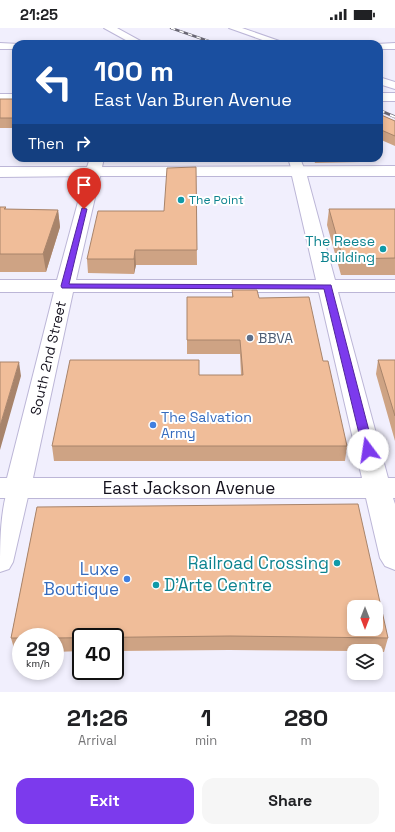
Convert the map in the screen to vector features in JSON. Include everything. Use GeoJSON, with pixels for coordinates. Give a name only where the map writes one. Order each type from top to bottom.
{"type":"FeatureCollection","features":[{"type":"Feature","properties":{"kind":"street"},"geometry":{"type":"LineString","coordinates":[[109,28],[133,40]]}},
{"type":"Feature","properties":{"kind":"street"},"geometry":{"type":"LineString","coordinates":[[233,28],[270,40]]}},
{"type":"Feature","properties":{"kind":"street"},"geometry":{"type":"LineString","coordinates":[[261,28],[263,38]]}},
{"type":"Feature","properties":{"kind":"street"},"geometry":{"type":"LineString","coordinates":[[0,46],[12,46]]}},
{"type":"Feature","properties":{"kind":"street"},"geometry":{"type":"LineString","coordinates":[[383,46],[395,46]]}},
{"type":"Feature","properties":{"kind":"street"},"geometry":{"type":"LineString","coordinates":[[383,82],[395,86]]}},
{"type":"Feature","properties":{"kind":"street"},"geometry":{"type":"LineString","coordinates":[[383,97],[395,97]]}},
{"type":"Feature","properties":{"kind":"street"},"geometry":{"type":"LineString","coordinates":[[0,98],[12,98]]}},
{"type":"Feature","properties":{"kind":"street"},"geometry":{"type":"LineString","coordinates":[[375,162],[394,172]]}},
{"type":"Feature","properties":{"kind":"street"},"geometry":{"type":"LineString","coordinates":[[0,172],[95,165],[296,165],[394,172]]}},
{"type":"Feature","properties":{"kind":"street","name":"South 2nd Street"},"geometry":{"type":"LineString","coordinates":[[9,488],[65,286],[95,165]]}},
{"type":"Feature","properties":{"kind":"street"},"geometry":{"type":"LineString","coordinates":[[296,165],[328,286],[386,488],[395,558]]}},
{"type":"Feature","properties":{"kind":"street"},"geometry":{"type":"LineString","coordinates":[[0,286],[395,286]]}},
{"type":"Feature","properties":{"kind":"street"},"geometry":{"type":"LineString","coordinates":[[0,562],[9,488]]}},
{"type":"Feature","properties":{"kind":"street","name":"East Jackson Avenue"},"geometry":{"type":"LineString","coordinates":[[9,488],[386,488]]}},
{"type":"Feature","properties":{"kind":"building"},"geometry":{"type":"Polygon","coordinates":[[[0,99],[12,99],[12,118],[0,118],[0,99]]]}},
{"type":"Feature","properties":{"kind":"building"},"geometry":{"type":"Polygon","coordinates":[[[383,116],[395,121],[395,136],[383,131],[383,116]]]}},
{"type":"Feature","properties":{"kind":"building"},"geometry":{"type":"Polygon","coordinates":[[[196,167],[197,250],[135,250],[134,259],[87,259],[98,211],[164,211],[167,168],[196,167]]]}},
{"type":"Feature","properties":{"kind":"building"},"geometry":{"type":"Polygon","coordinates":[[[0,207],[6,207],[4,209],[58,210],[43,254],[0,254],[0,207]]]}},
{"type":"Feature","properties":{"kind":"building"},"geometry":{"type":"Polygon","coordinates":[[[329,209],[395,209],[395,258],[343,259],[329,209]]]}},
{"type":"Feature","properties":{"kind":"building"},"geometry":{"type":"Polygon","coordinates":[[[232,290],[257,290],[259,298],[309,297],[323,361],[328,361],[347,446],[52,446],[70,360],[199,360],[199,375],[243,375],[240,340],[187,340],[187,297],[233,297],[232,290]]]}},
{"type":"Feature","properties":{"kind":"building"},"geometry":{"type":"Polygon","coordinates":[[[378,360],[395,360],[395,416],[378,360]]]}},
{"type":"Feature","properties":{"kind":"building"},"geometry":{"type":"Polygon","coordinates":[[[0,362],[19,362],[0,426],[0,362]]]}},
{"type":"Feature","properties":{"kind":"building"},"geometry":{"type":"Polygon","coordinates":[[[358,504],[379,600],[347,600],[347,636],[383,636],[383,616],[388,638],[230,636],[124,637],[124,628],[72,628],[72,638],[64,638],[64,628],[13,628],[37,507],[358,504]]]}},
{"type":"Feature","properties":{"kind":"railway"},"geometry":{"type":"LineString","coordinates":[[171,28],[206,40]]}},
{"type":"Feature","properties":{"kind":"railway"},"geometry":{"type":"LineString","coordinates":[[383,112],[395,117]]}},
{"type":"Feature","properties":{"kind":"place","name":"The Point"},"geometry":{"type":"Point","coordinates":[181,200]}},
{"type":"Feature","properties":{"kind":"place","name":"The Reese Building"},"geometry":{"type":"Point","coordinates":[383,249]}},
{"type":"Feature","properties":{"kind":"place","name":"BBVA"},"geometry":{"type":"Point","coordinates":[250,338]}},
{"type":"Feature","properties":{"kind":"place","name":"The Salvation Army"},"geometry":{"type":"Point","coordinates":[153,425]}},
{"type":"Feature","properties":{"kind":"place","name":"Railroad Crossing"},"geometry":{"type":"Point","coordinates":[337,563]}},
{"type":"Feature","properties":{"kind":"place","name":"Luxe Boutique"},"geometry":{"type":"Point","coordinates":[127,579]}},
{"type":"Feature","properties":{"kind":"place","name":"D'Arte Centre"},"geometry":{"type":"Point","coordinates":[156,585]}},
{"type":"Feature","properties":{"kind":"route"},"geometry":{"type":"LineString","coordinates":[[84,209],[65,286],[328,286],[368,450]]}}]}
